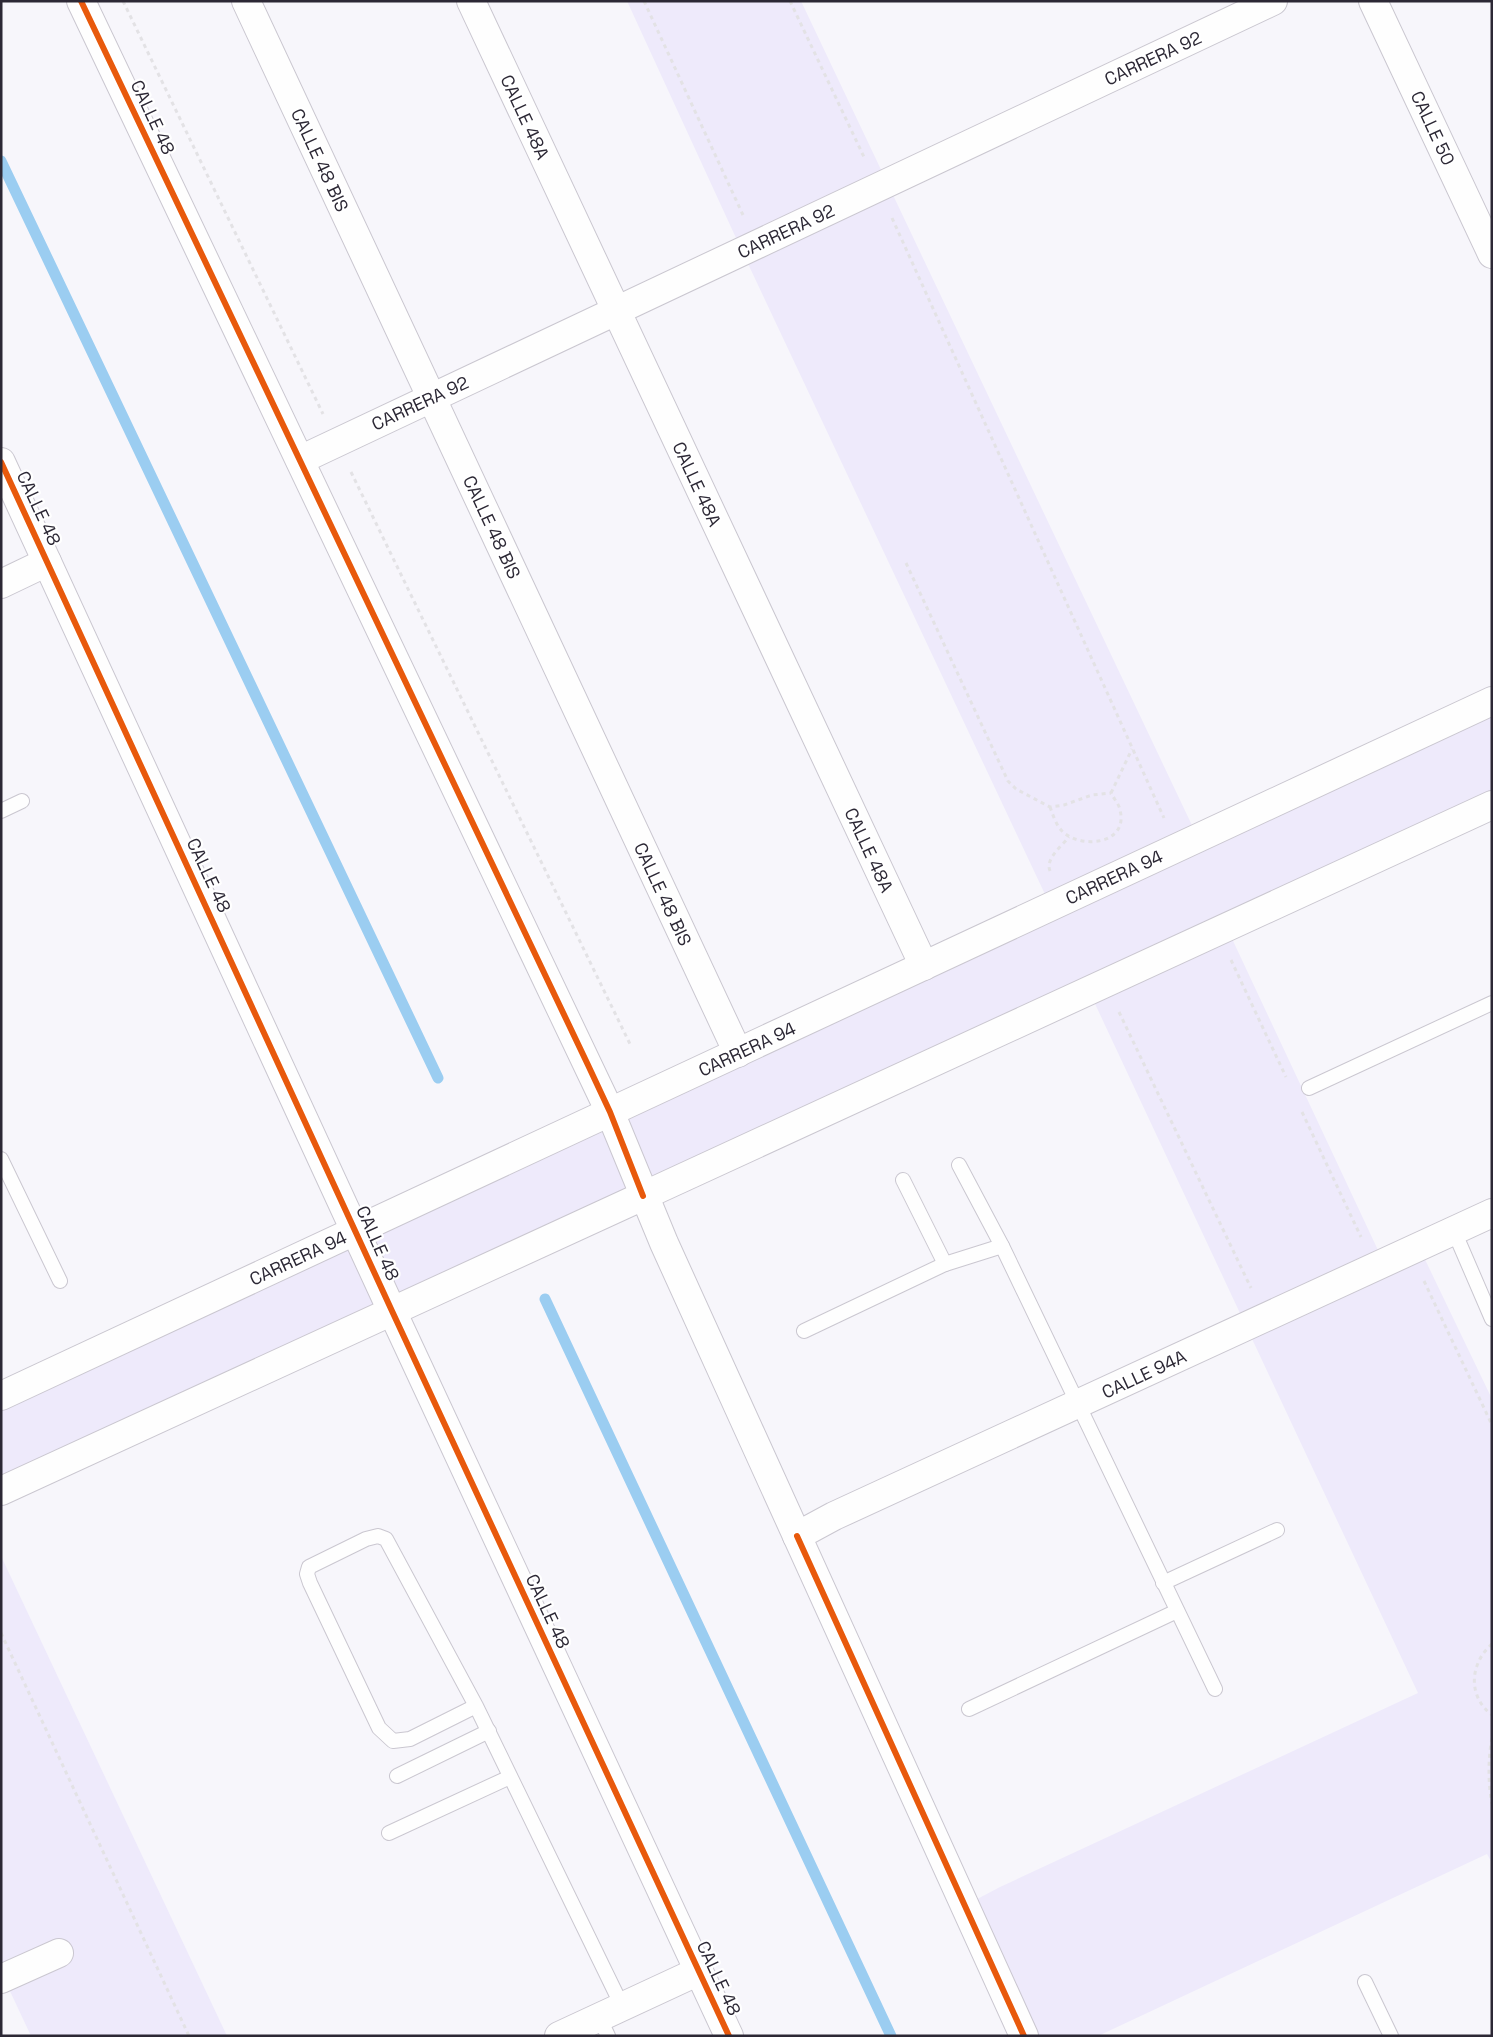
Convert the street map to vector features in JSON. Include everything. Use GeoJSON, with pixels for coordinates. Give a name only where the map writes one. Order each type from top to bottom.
{"type":"FeatureCollection","features":[{"type":"Feature","properties":{"kind":"street","name":"CALLE 48"},"geometry":{"type":"LineString","coordinates":[[81,1],[610,1112],[643,1196],[1024,2036]]}},
{"type":"Feature","properties":{"kind":"street","name":"CALLE 48 BIS"},"geometry":{"type":"LineString","coordinates":[[246,1],[738,1053]]}},
{"type":"Feature","properties":{"kind":"street","name":"CALLE 48A"},"geometry":{"type":"LineString","coordinates":[[471,1],[924,966]]}},
{"type":"Feature","properties":{"kind":"street","name":"CARRERA 92"},"geometry":{"type":"LineString","coordinates":[[300,460],[1273,1]]}},
{"type":"Feature","properties":{"kind":"street","name":"CALLE 50"},"geometry":{"type":"LineString","coordinates":[[1373,1],[1492,254]]}},
{"type":"Feature","properties":{"kind":"street","name":"CALLE 48"},"geometry":{"type":"LineString","coordinates":[[1,462],[392,1311],[729,2036]]}},
{"type":"Feature","properties":{"kind":"street"},"geometry":{"type":"LineString","coordinates":[[1,584],[47,562]]}},
{"type":"Feature","properties":{"kind":"street","name":"CARRERA 94"},"geometry":{"type":"LineString","coordinates":[[1,1396],[1492,701]]}},
{"type":"Feature","properties":{"kind":"street"},"geometry":{"type":"LineString","coordinates":[[1,1491],[1492,805]]}},
{"type":"Feature","properties":{"kind":"street","name":"CALLE 94A"},"geometry":{"type":"LineString","coordinates":[[797,1536],[834,1516],[1077,1406],[1492,1213]]}},
{"type":"Feature","properties":{"kind":"street"},"geometry":{"type":"LineString","coordinates":[[1,1979],[59,1953]]}},
{"type":"Feature","properties":{"kind":"street"},"geometry":{"type":"LineString","coordinates":[[560,2036],[610,2020],[699,1971]]}},
{"type":"Feature","properties":{"kind":"lane"},"geometry":{"type":"LineString","coordinates":[[1,811],[22,801]]}},
{"type":"Feature","properties":{"kind":"lane"},"geometry":{"type":"LineString","coordinates":[[1309,1088],[1492,1003]]}},
{"type":"Feature","properties":{"kind":"lane"},"geometry":{"type":"LineString","coordinates":[[1,1158],[60,1282]]}},
{"type":"Feature","properties":{"kind":"lane"},"geometry":{"type":"LineString","coordinates":[[959,1165],[1002,1246],[1077,1406],[1215,1690]]}},
{"type":"Feature","properties":{"kind":"lane"},"geometry":{"type":"LineString","coordinates":[[903,1180],[945,1264]]}},
{"type":"Feature","properties":{"kind":"lane"},"geometry":{"type":"LineString","coordinates":[[1454,1231],[1492,1319]]}},
{"type":"Feature","properties":{"kind":"lane"},"geometry":{"type":"LineString","coordinates":[[804,1331],[945,1264],[1002,1246]]}},
{"type":"Feature","properties":{"kind":"lane"},"geometry":{"type":"LineString","coordinates":[[1163,1584],[1277,1530]]}},
{"type":"Feature","properties":{"kind":"lane"},"geometry":{"type":"LineString","coordinates":[[476,1706],[410,1739],[393,1741],[380,1728],[310,1583],[309,1567],[366,1539],[378,1536],[386,1539],[476,1706],[489,1731],[510,1777],[610,2020]]}},
{"type":"Feature","properties":{"kind":"lane"},"geometry":{"type":"LineString","coordinates":[[969,1710],[1177,1611]]}},
{"type":"Feature","properties":{"kind":"lane"},"geometry":{"type":"LineString","coordinates":[[397,1776],[489,1731]]}},
{"type":"Feature","properties":{"kind":"lane"},"geometry":{"type":"LineString","coordinates":[[389,1833],[510,1777]]}},
{"type":"Feature","properties":{"kind":"lane"},"geometry":{"type":"LineString","coordinates":[[1365,1982],[1391,2036]]}},
{"type":"Feature","properties":{"kind":"path"},"geometry":{"type":"LineString","coordinates":[[123,1],[630,1044]]}},
{"type":"Feature","properties":{"kind":"path"},"geometry":{"type":"LineString","coordinates":[[644,1],[757,245]]}},
{"type":"Feature","properties":{"kind":"path"},"geometry":{"type":"LineString","coordinates":[[790,1],[878,188],[1177,848]]}},
{"type":"Feature","properties":{"kind":"path"},"geometry":{"type":"LineString","coordinates":[[906,563],[1002,770],[1016,789],[1050,807],[1064,805],[1092,795],[1111,793]]}},
{"type":"Feature","properties":{"kind":"path"},"geometry":{"type":"LineString","coordinates":[[1111,793],[1132,749]]}},
{"type":"Feature","properties":{"kind":"path"},"geometry":{"type":"LineString","coordinates":[[1050,807],[1057,824],[1069,838],[1080,842],[1101,842],[1115,834],[1121,822],[1120,808],[1111,793]]}},
{"type":"Feature","properties":{"kind":"path"},"geometry":{"type":"LineString","coordinates":[[1106,983],[1265,1318]]}},
{"type":"Feature","properties":{"kind":"path"},"geometry":{"type":"LineString","coordinates":[[1410,1251],[1492,1425]]}},
{"type":"Feature","properties":{"kind":"path"},"geometry":{"type":"LineString","coordinates":[[1,1633],[189,2036]]}},
{"type":"Feature","properties":{"kind":"path"},"geometry":{"type":"LineString","coordinates":[[1492,1644],[1484,1650],[1477,1662],[1474,1674],[1474,1687],[1478,1700],[1492,1715]]}},
{"type":"Feature","properties":{"kind":"path"},"geometry":{"type":"LineString","coordinates":[[1492,1738],[1489,1764],[1492,1804]]}},
{"type":"Feature","properties":{"kind":"shaded area"},"geometry":{"type":"Polygon","coordinates":[[[627,1],[801,1],[1198,838],[1492,701],[1492,805],[1227,928],[1384,1263],[1419,1247],[1492,1399],[1492,1863],[1487,1854],[1098,2036],[1024,2036],[964,1906],[1000,1887],[1418,1693],[1089,991],[1,1491],[1,1396],[1051,907],[742,251],[627,1]]]}},
{"type":"Feature","properties":{"kind":"shaded area"},"geometry":{"type":"Polygon","coordinates":[[[1,1556],[227,2036],[31,2036],[1,1972],[1,1556]]]}},
{"type":"Feature","properties":{"kind":"waterway"},"geometry":{"type":"LineString","coordinates":[[1,161],[438,1078]]}},
{"type":"Feature","properties":{"kind":"waterway"},"geometry":{"type":"LineString","coordinates":[[545,1299],[891,2036]]}},
{"type":"Feature","properties":{"kind":"cycle path"},"geometry":{"type":"LineString","coordinates":[[81,1],[588,1065],[610,1112],[643,1196]]}},
{"type":"Feature","properties":{"kind":"cycle path"},"geometry":{"type":"LineString","coordinates":[[1,462],[392,1311],[729,2036]]}},
{"type":"Feature","properties":{"kind":"cycle path"},"geometry":{"type":"LineString","coordinates":[[797,1536],[1024,2036]]}}]}
